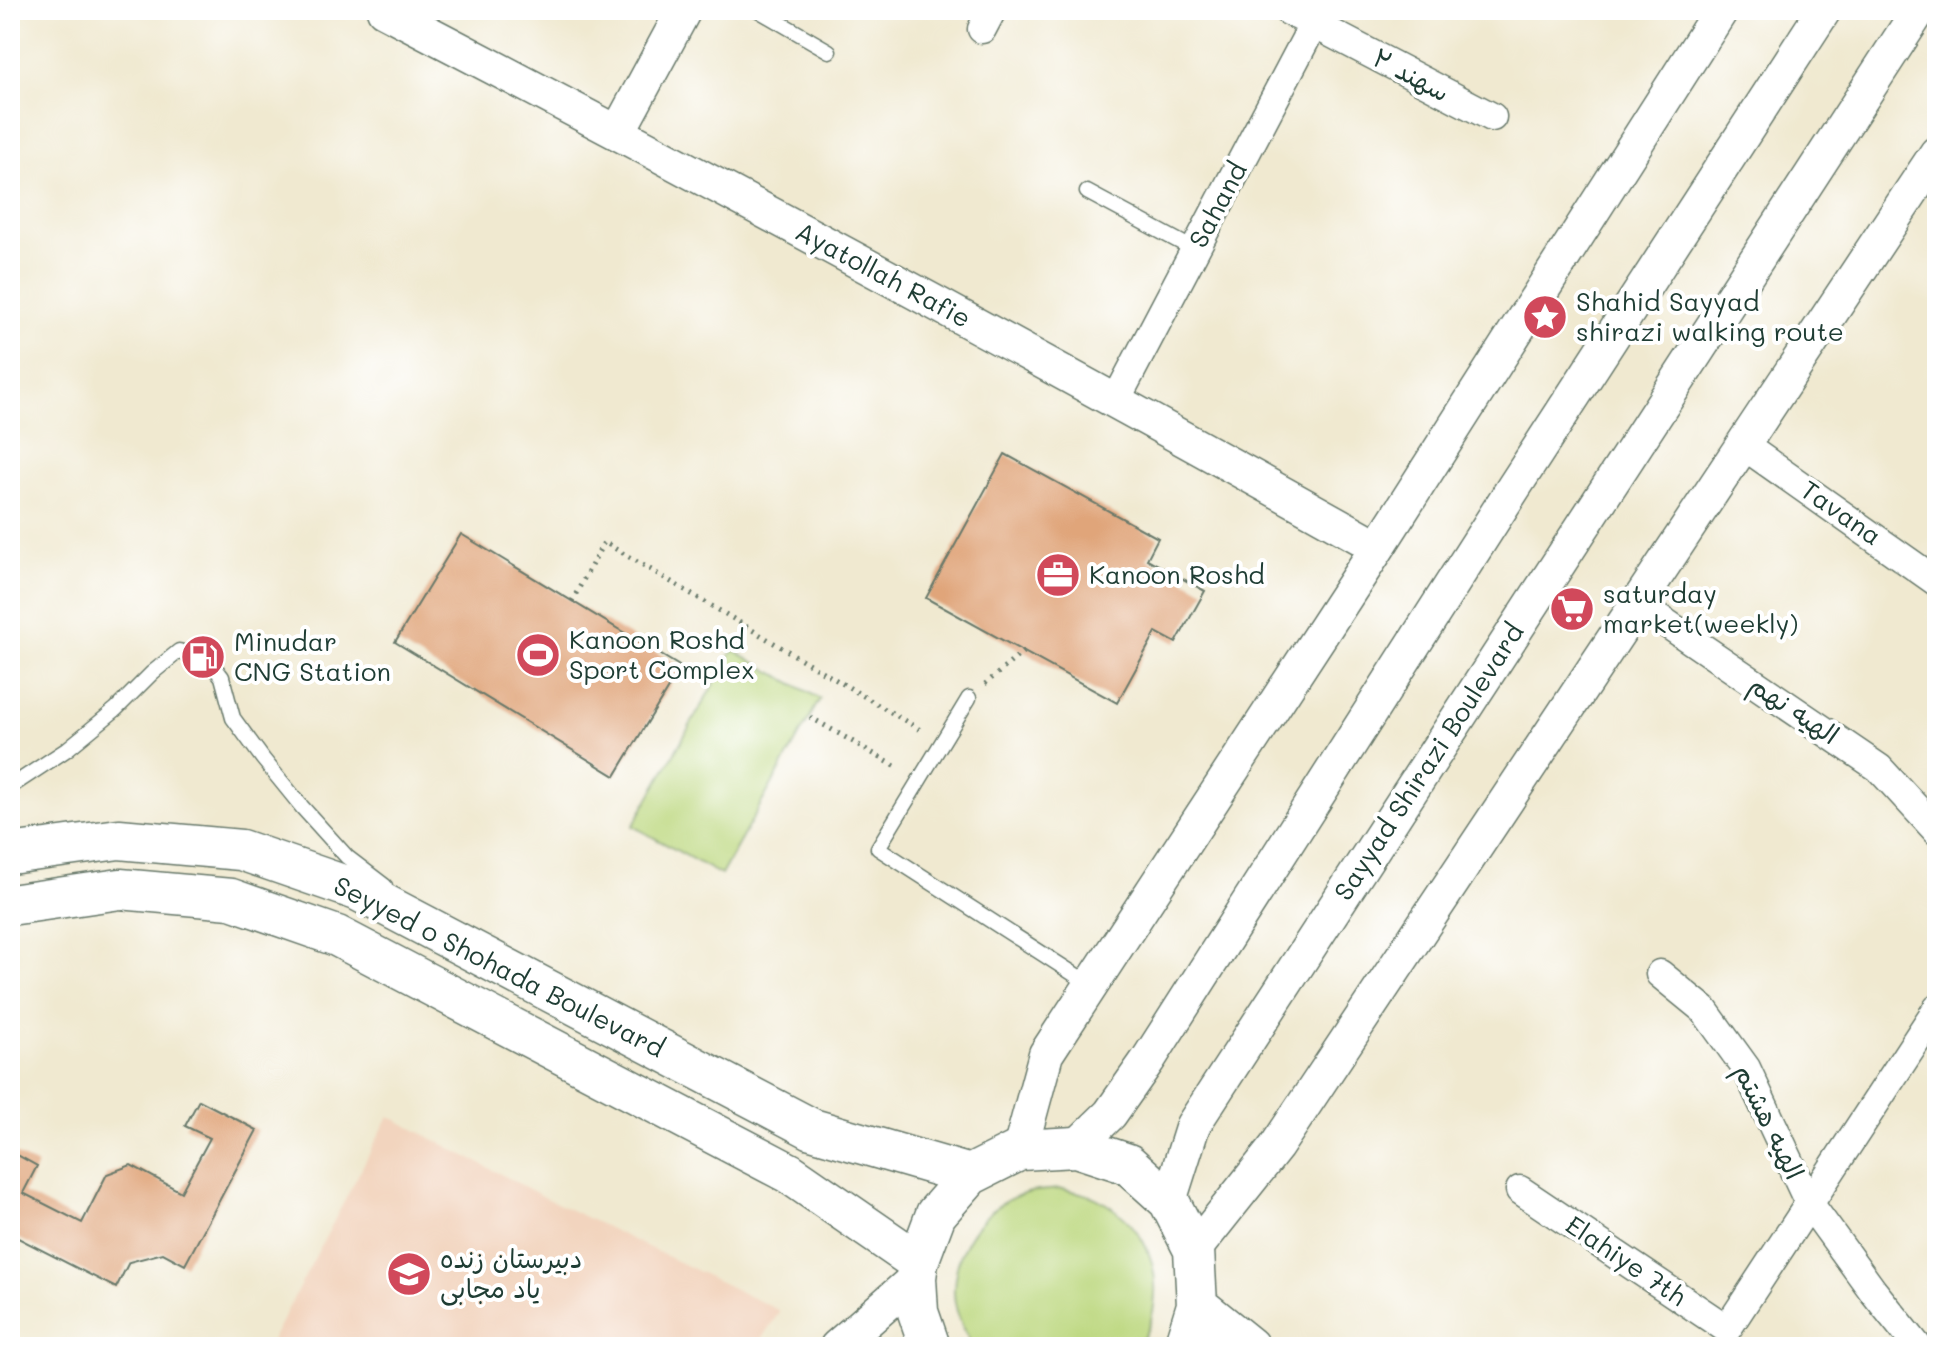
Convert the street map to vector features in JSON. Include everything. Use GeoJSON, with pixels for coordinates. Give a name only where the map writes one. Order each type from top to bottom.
{"type":"FeatureCollection","features":[{"type":"Feature","properties":{"kind":"main road","name":"Seyyed o Shohada Boulevard"},"geometry":{"type":"LineString","coordinates":[[10,854],[119,839],[241,850],[357,890],[812,1129],[970,1175]]}},
{"type":"Feature","properties":{"kind":"main road","name":"Seyyed o Shohada Boulevard"},"geometry":{"type":"LineString","coordinates":[[10,905],[120,889],[231,899],[337,936],[789,1173],[917,1270]]}},
{"type":"Feature","properties":{"kind":"main road"},"geometry":{"type":"LineString","coordinates":[[929,1347],[918,1312],[917,1270],[936,1214],[970,1175],[1020,1150],[1076,1147],[1128,1164],[1169,1201],[1194,1250],[1197,1305],[1184,1347]]}},
{"type":"Feature","properties":{"kind":"main road"},"geometry":{"type":"LineString","coordinates":[[1197,1305],[1249,1347]]}},
{"type":"Feature","properties":{"kind":"street","name":"Ayatollah Rafie"},"geometry":{"type":"LineString","coordinates":[[384,10],[1116,400],[1378,547]]}},
{"type":"Feature","properties":{"kind":"street"},"geometry":{"type":"LineString","coordinates":[[618,132],[684,10]]}},
{"type":"Feature","properties":{"kind":"street","name":"سهند ۲"},"geometry":{"type":"LineString","coordinates":[[1287,10],[1317,17],[1492,117]]}},
{"type":"Feature","properties":{"kind":"street"},"geometry":{"type":"LineString","coordinates":[[1020,1150],[1046,1054],[1378,547],[1721,10]]}},
{"type":"Feature","properties":{"kind":"street"},"geometry":{"type":"LineString","coordinates":[[1076,1147],[1110,1114],[1148,1060],[1514,487],[1824,10]]}},
{"type":"Feature","properties":{"kind":"street","name":"Sayyad Shirazi Boulevard"},"geometry":{"type":"LineString","coordinates":[[1169,1201],[1193,1125],[1919,10]]}},
{"type":"Feature","properties":{"kind":"street","name":"Sahand"},"geometry":{"type":"LineString","coordinates":[[1116,400],[1317,17]]}},
{"type":"Feature","properties":{"kind":"street"},"geometry":{"type":"LineString","coordinates":[[1194,1250],[1276,1147],[1937,153]]}},
{"type":"Feature","properties":{"kind":"street","name":"Tavana"},"geometry":{"type":"LineString","coordinates":[[1743,445],[1937,582]]}},
{"type":"Feature","properties":{"kind":"street","name":"الهیه نهم"},"geometry":{"type":"LineString","coordinates":[[1638,604],[1879,768],[1937,831]]}},
{"type":"Feature","properties":{"kind":"street","name":"الهیه هشتم"},"geometry":{"type":"LineString","coordinates":[[1660,974],[1704,1010],[1746,1068],[1809,1203],[1918,1347]]}},
{"type":"Feature","properties":{"kind":"street"},"geometry":{"type":"LineString","coordinates":[[1809,1203],[1937,1009]]}},
{"type":"Feature","properties":{"kind":"street","name":"Elahiye 7th"},"geometry":{"type":"LineString","coordinates":[[1520,1190],[1727,1329],[1809,1203]]}},
{"type":"Feature","properties":{"kind":"street"},"geometry":{"type":"LineString","coordinates":[[837,1347],[917,1270]]}},
{"type":"Feature","properties":{"kind":"lane"},"geometry":{"type":"LineString","coordinates":[[758,10],[829,51]]}},
{"type":"Feature","properties":{"kind":"lane"},"geometry":{"type":"LineString","coordinates":[[1087,192],[1195,250]]}},
{"type":"Feature","properties":{"kind":"lane"},"geometry":{"type":"LineString","coordinates":[[10,787],[66,750],[179,651],[212,664],[222,677],[233,718],[302,807],[347,857],[519,974]]}},
{"type":"Feature","properties":{"kind":"lane"},"geometry":{"type":"LineString","coordinates":[[969,698],[878,848],[1092,985]]}},
{"type":"Feature","properties":{"kind":"path"},"geometry":{"type":"LineString","coordinates":[[572,601],[604,542],[942,742]]}},
{"type":"Feature","properties":{"kind":"path"},"geometry":{"type":"LineString","coordinates":[[969,698],[1023,652]]}},
{"type":"Feature","properties":{"kind":"path"},"geometry":{"type":"LineString","coordinates":[[810,717],[919,780]]}},
{"type":"Feature","properties":{"kind":"shaded area"},"geometry":{"type":"Polygon","coordinates":[[[389,1116],[550,1200],[780,1311],[756,1347],[268,1347],[389,1116]]]}},
{"type":"Feature","properties":{"kind":"green space"},"geometry":{"type":"Polygon","coordinates":[[[733,650],[820,699],[721,875],[633,826],[733,650]]]}},
{"type":"Feature","properties":{"kind":"green space"},"geometry":{"type":"Polygon","coordinates":[[[1063,1189],[1090,1195],[1105,1203],[1129,1222],[1143,1241],[1155,1281],[1153,1309],[1144,1336],[1137,1347],[973,1347],[959,1319],[954,1296],[956,1272],[968,1241],[988,1215],[1015,1197],[1063,1189]]]}},
{"type":"Feature","properties":{"kind":"building","name":"Kanoon Roshd"},"geometry":{"type":"Polygon","coordinates":[[[1005,454],[1158,538],[1147,559],[1205,591],[1176,643],[1156,632],[1117,703],[926,598],[1005,454]]]}},
{"type":"Feature","properties":{"kind":"building","name":"Kanoon Roshd Sport Complex"},"geometry":{"type":"Polygon","coordinates":[[[461,534],[681,667],[615,776],[395,642],[461,534]]]}},
{"type":"Feature","properties":{"kind":"building"},"geometry":{"type":"Polygon","coordinates":[[[199,1100],[257,1130],[185,1265],[163,1253],[129,1262],[116,1288],[10,1234],[10,1151],[37,1166],[23,1193],[82,1223],[107,1174],[131,1165],[181,1192],[210,1138],[185,1126],[199,1100]]]}},
{"type":"Feature","properties":{"kind":"place","name":"Shahid Sayyad shirazi walking route"},"geometry":{"type":"Point","coordinates":[1545,317]}},
{"type":"Feature","properties":{"kind":"place","name":"Kanoon Roshd"},"geometry":{"type":"Point","coordinates":[1058,575]}},
{"type":"Feature","properties":{"kind":"place","name":"saturday market(weekly)"},"geometry":{"type":"Point","coordinates":[1572,609]}},
{"type":"Feature","properties":{"kind":"place","name":"Kanoon Roshd Sport Complex"},"geometry":{"type":"Point","coordinates":[538,655]}},
{"type":"Feature","properties":{"kind":"place","name":"Minudar CNG Station"},"geometry":{"type":"Point","coordinates":[203,657]}},
{"type":"Feature","properties":{"kind":"place","name":"دبیرستان زنده یاد مجابی"},"geometry":{"type":"Point","coordinates":[409,1274]}}]}
